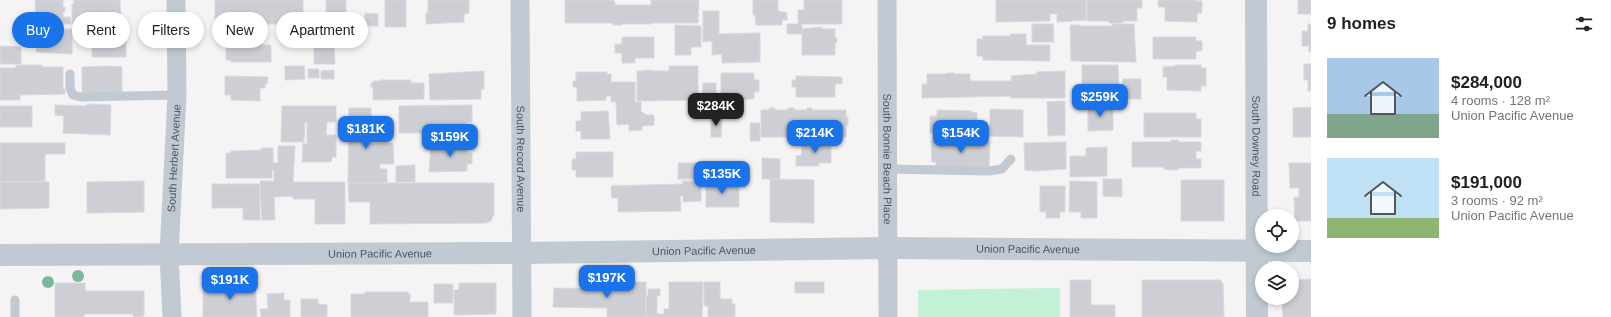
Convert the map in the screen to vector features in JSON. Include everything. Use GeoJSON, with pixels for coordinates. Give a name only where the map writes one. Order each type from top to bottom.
{"type":"FeatureCollection","features":[{"type":"Feature","properties":{"kind":"street","name":"South Herbert Avenue"},"geometry":{"type":"LineString","coordinates":[[172,317],[169,254],[177,94],[176,0]]}},
{"type":"Feature","properties":{"kind":"street","name":"South Record Avenue"},"geometry":{"type":"LineString","coordinates":[[520,0],[522,317]]}},
{"type":"Feature","properties":{"kind":"street","name":"South Bonnie Beach Place"},"geometry":{"type":"LineString","coordinates":[[887,0],[888,317]]}},
{"type":"Feature","properties":{"kind":"street","name":"South Downey Road"},"geometry":{"type":"LineString","coordinates":[[1256,0],[1257,209]]}},
{"type":"Feature","properties":{"kind":"street","name":"Union Pacific Avenue"},"geometry":{"type":"LineString","coordinates":[[0,255],[522,253],[888,248],[1255,251]]}},
{"type":"Feature","properties":{"kind":"street","name":"Union Pacific Avenue"},"geometry":{"type":"LineString","coordinates":[[1299,251],[1311,251]]}},
{"type":"Feature","properties":{"kind":"street","name":"South Downey Road"},"geometry":{"type":"LineString","coordinates":[[1257,253],[1257,317]]}},
{"type":"Feature","properties":{"kind":"lane"},"geometry":{"type":"LineString","coordinates":[[70,74],[70,88],[73,95],[81,97],[177,94]]}},
{"type":"Feature","properties":{"kind":"lane"},"geometry":{"type":"LineString","coordinates":[[888,169],[988,171],[1002,169],[1011,159]]}},
{"type":"Feature","properties":{"kind":"lane"},"geometry":{"type":"LineString","coordinates":[[15,300],[15,317]]}},
{"type":"Feature","properties":{"kind":"green space"},"geometry":{"type":"Polygon","coordinates":[[[1060,288],[1060,317],[918,317],[918,290],[1060,288]]]}},
{"type":"Feature","properties":{"kind":"building"},"geometry":{"type":"Polygon","coordinates":[[[35,0],[63,0],[65,12],[36,12],[35,0]]]}},
{"type":"Feature","properties":{"kind":"building"},"geometry":{"type":"Polygon","coordinates":[[[74,0],[120,0],[120,12],[72,12],[72,4],[74,4],[74,0]]]}},
{"type":"Feature","properties":{"kind":"building"},"geometry":{"type":"Polygon","coordinates":[[[215,0],[303,0],[303,12],[276,12],[276,24],[268,24],[268,12],[215,12],[215,0]]]}},
{"type":"Feature","properties":{"kind":"building"},"geometry":{"type":"Polygon","coordinates":[[[326,0],[346,0],[346,12],[326,12],[326,0]]]}},
{"type":"Feature","properties":{"kind":"building"},"geometry":{"type":"Polygon","coordinates":[[[385,0],[406,0],[406,27],[385,27],[385,0]]]}},
{"type":"Feature","properties":{"kind":"building"},"geometry":{"type":"Polygon","coordinates":[[[428,0],[469,0],[469,13],[464,14],[464,22],[426,24],[428,0]]]}},
{"type":"Feature","properties":{"kind":"building"},"geometry":{"type":"Polygon","coordinates":[[[565,0],[613,0],[615,5],[651,5],[651,0],[699,0],[698,23],[613,25],[613,23],[565,23],[565,0]]]}},
{"type":"Feature","properties":{"kind":"building"},"geometry":{"type":"Polygon","coordinates":[[[753,0],[778,0],[778,11],[787,13],[787,20],[782,20],[782,25],[756,25],[755,15],[753,15],[753,0]]]}},
{"type":"Feature","properties":{"kind":"building"},"geometry":{"type":"Polygon","coordinates":[[[804,0],[842,0],[842,24],[802,24],[802,34],[787,34],[787,24],[798,24],[798,10],[804,10],[804,0]]]}},
{"type":"Feature","properties":{"kind":"building"},"geometry":{"type":"Polygon","coordinates":[[[996,0],[1086,0],[1086,20],[1057,22],[1057,14],[1050,14],[1050,21],[996,22],[996,0]]]}},
{"type":"Feature","properties":{"kind":"building"},"geometry":{"type":"Polygon","coordinates":[[[1087,0],[1142,0],[1142,8],[1137,8],[1137,21],[1109,23],[1109,21],[1087,21],[1087,0]]]}},
{"type":"Feature","properties":{"kind":"building"},"geometry":{"type":"Polygon","coordinates":[[[1158,0],[1202,1],[1202,13],[1197,13],[1197,22],[1165,21],[1165,7],[1158,7],[1158,0]]]}},
{"type":"Feature","properties":{"kind":"building"},"geometry":{"type":"Polygon","coordinates":[[[1298,0],[1311,0],[1311,14],[1298,14],[1298,0]]]}},
{"type":"Feature","properties":{"kind":"building"},"geometry":{"type":"Polygon","coordinates":[[[703,11],[719,11],[719,34],[760,33],[760,62],[722,63],[722,54],[712,55],[712,41],[703,42],[703,11]]]}},
{"type":"Feature","properties":{"kind":"building"},"geometry":{"type":"Polygon","coordinates":[[[368,13],[378,14],[378,26],[368,26],[368,13]]]}},
{"type":"Feature","properties":{"kind":"building"},"geometry":{"type":"Polygon","coordinates":[[[64,17],[70,17],[71,24],[64,24],[64,17]]]}},
{"type":"Feature","properties":{"kind":"building"},"geometry":{"type":"Polygon","coordinates":[[[1032,24],[1053,24],[1054,42],[1032,42],[1032,24]]]}},
{"type":"Feature","properties":{"kind":"building"},"geometry":{"type":"Polygon","coordinates":[[[1112,24],[1134,24],[1136,62],[1071,61],[1070,25],[1112,26],[1112,24]]]}},
{"type":"Feature","properties":{"kind":"building"},"geometry":{"type":"Polygon","coordinates":[[[1308,24],[1311,24],[1311,52],[1309,52],[1309,46],[1302,46],[1302,31],[1308,31],[1308,24]]]}},
{"type":"Feature","properties":{"kind":"building"},"geometry":{"type":"Polygon","coordinates":[[[675,25],[701,26],[701,47],[691,47],[691,55],[675,55],[675,25]]]}},
{"type":"Feature","properties":{"kind":"building"},"geometry":{"type":"Polygon","coordinates":[[[822,27],[822,29],[835,29],[835,38],[837,38],[837,43],[835,43],[835,55],[802,55],[802,29],[822,27]]]}},
{"type":"Feature","properties":{"kind":"building"},"geometry":{"type":"Polygon","coordinates":[[[64,29],[72,29],[72,54],[36,52],[36,48],[64,48],[64,29]]]}},
{"type":"Feature","properties":{"kind":"building"},"geometry":{"type":"Polygon","coordinates":[[[1010,34],[1026,34],[1026,45],[1050,45],[1050,61],[983,60],[983,56],[977,56],[977,39],[983,39],[983,36],[1010,36],[1010,34]]]}},
{"type":"Feature","properties":{"kind":"building"},"geometry":{"type":"Polygon","coordinates":[[[622,37],[654,37],[654,58],[635,58],[635,63],[622,63],[622,53],[615,53],[615,44],[622,44],[622,37]]]}},
{"type":"Feature","properties":{"kind":"building"},"geometry":{"type":"Polygon","coordinates":[[[1153,37],[1196,37],[1196,41],[1202,41],[1202,51],[1196,51],[1196,59],[1153,59],[1153,37]]]}},
{"type":"Feature","properties":{"kind":"building"},"geometry":{"type":"Polygon","coordinates":[[[268,45],[271,45],[271,62],[231,62],[231,60],[226,60],[226,48],[268,48],[268,45]]]}},
{"type":"Feature","properties":{"kind":"building"},"geometry":{"type":"Polygon","coordinates":[[[0,46],[21,48],[21,64],[0,64],[0,46]]]}},
{"type":"Feature","properties":{"kind":"building"},"geometry":{"type":"Polygon","coordinates":[[[92,48],[126,48],[126,57],[92,57],[92,48]]]}},
{"type":"Feature","properties":{"kind":"building"},"geometry":{"type":"Polygon","coordinates":[[[314,48],[334,48],[335,64],[314,64],[314,48]]]}},
{"type":"Feature","properties":{"kind":"building"},"geometry":{"type":"Polygon","coordinates":[[[1304,64],[1311,64],[1311,91],[1308,91],[1308,80],[1304,80],[1304,64]]]}},
{"type":"Feature","properties":{"kind":"building"},"geometry":{"type":"Polygon","coordinates":[[[16,65],[63,67],[63,89],[65,89],[65,94],[20,95],[20,100],[0,100],[0,68],[16,68],[16,65]]]}},
{"type":"Feature","properties":{"kind":"building"},"geometry":{"type":"Polygon","coordinates":[[[1082,65],[1118,65],[1119,96],[1082,97],[1082,65]]]}},
{"type":"Feature","properties":{"kind":"building"},"geometry":{"type":"Polygon","coordinates":[[[1175,65],[1201,65],[1201,68],[1206,68],[1206,86],[1201,86],[1201,91],[1167,90],[1167,77],[1163,77],[1163,67],[1175,65]]]}},
{"type":"Feature","properties":{"kind":"building"},"geometry":{"type":"Polygon","coordinates":[[[285,66],[304,66],[305,79],[285,80],[285,66]]]}},
{"type":"Feature","properties":{"kind":"building"},"geometry":{"type":"Polygon","coordinates":[[[669,66],[698,66],[698,100],[637,101],[637,71],[669,71],[669,66]]]}},
{"type":"Feature","properties":{"kind":"building"},"geometry":{"type":"Polygon","coordinates":[[[82,67],[122,67],[122,93],[82,93],[82,67]]]}},
{"type":"Feature","properties":{"kind":"building"},"geometry":{"type":"Polygon","coordinates":[[[308,69],[319,69],[319,78],[308,78],[308,69]]]}},
{"type":"Feature","properties":{"kind":"building"},"geometry":{"type":"Polygon","coordinates":[[[334,70],[334,79],[321,79],[321,71],[334,70]]]}},
{"type":"Feature","properties":{"kind":"building"},"geometry":{"type":"Polygon","coordinates":[[[484,71],[484,89],[481,89],[481,99],[430,100],[429,74],[484,71]]]}},
{"type":"Feature","properties":{"kind":"building"},"geometry":{"type":"Polygon","coordinates":[[[1065,71],[1065,98],[1011,98],[1011,96],[922,98],[922,84],[927,84],[927,74],[970,74],[970,81],[1011,81],[1011,76],[1037,74],[1037,72],[1065,71]]]}},
{"type":"Feature","properties":{"kind":"building"},"geometry":{"type":"Polygon","coordinates":[[[576,72],[607,72],[607,74],[611,74],[611,82],[635,82],[635,102],[641,102],[641,111],[646,115],[654,115],[654,125],[642,126],[642,130],[629,131],[629,124],[617,125],[616,102],[611,102],[611,96],[606,96],[606,100],[577,101],[577,87],[573,87],[573,81],[576,81],[576,72]]]}},
{"type":"Feature","properties":{"kind":"building"},"geometry":{"type":"Polygon","coordinates":[[[721,73],[754,73],[754,80],[759,80],[759,92],[754,92],[754,99],[721,100],[721,73]]]}},
{"type":"Feature","properties":{"kind":"building"},"geometry":{"type":"Polygon","coordinates":[[[225,76],[268,77],[265,88],[260,88],[260,101],[231,100],[231,95],[225,95],[225,76]]]}},
{"type":"Feature","properties":{"kind":"building"},"geometry":{"type":"Polygon","coordinates":[[[796,76],[842,77],[842,84],[835,84],[835,97],[796,97],[796,87],[792,87],[792,80],[796,80],[796,76]]]}},
{"type":"Feature","properties":{"kind":"building"},"geometry":{"type":"Polygon","coordinates":[[[1123,79],[1141,79],[1141,99],[1122,99],[1123,79]]]}},
{"type":"Feature","properties":{"kind":"building"},"geometry":{"type":"Polygon","coordinates":[[[411,80],[411,83],[424,83],[424,99],[373,100],[373,87],[371,87],[371,83],[373,83],[373,81],[411,80]]]}},
{"type":"Feature","properties":{"kind":"building"},"geometry":{"type":"Polygon","coordinates":[[[703,83],[716,83],[716,102],[702,102],[703,83]]]}},
{"type":"Feature","properties":{"kind":"building"},"geometry":{"type":"Polygon","coordinates":[[[1065,101],[1065,135],[1048,136],[1047,102],[1065,101]]]}},
{"type":"Feature","properties":{"kind":"building"},"geometry":{"type":"Polygon","coordinates":[[[87,104],[111,105],[110,135],[63,133],[64,116],[55,115],[55,105],[87,106],[87,104]]]}},
{"type":"Feature","properties":{"kind":"building"},"geometry":{"type":"Polygon","coordinates":[[[472,105],[472,122],[466,122],[466,133],[399,133],[399,106],[472,105]]]}},
{"type":"Feature","properties":{"kind":"building"},"geometry":{"type":"Polygon","coordinates":[[[1088,105],[1113,105],[1113,130],[1088,131],[1088,105]]]}},
{"type":"Feature","properties":{"kind":"building"},"geometry":{"type":"Polygon","coordinates":[[[0,106],[32,106],[32,127],[0,127],[0,106]]]}},
{"type":"Feature","properties":{"kind":"building"},"geometry":{"type":"Polygon","coordinates":[[[282,106],[336,106],[336,122],[327,122],[326,135],[336,135],[336,157],[332,157],[331,162],[302,162],[303,143],[307,144],[307,122],[305,122],[304,142],[281,142],[282,106]]]}},
{"type":"Feature","properties":{"kind":"building"},"geometry":{"type":"Polygon","coordinates":[[[1311,107],[1311,137],[1293,137],[1293,108],[1311,107]]]}},
{"type":"Feature","properties":{"kind":"building"},"geometry":{"type":"Polygon","coordinates":[[[349,108],[371,108],[371,143],[393,143],[394,164],[380,164],[380,169],[387,169],[387,183],[348,183],[349,108]]]}},
{"type":"Feature","properties":{"kind":"building"},"geometry":{"type":"Polygon","coordinates":[[[769,108],[775,108],[775,110],[788,110],[788,108],[794,108],[794,110],[807,110],[807,108],[812,108],[812,110],[846,110],[848,125],[846,125],[846,137],[761,137],[761,110],[769,110],[769,108]]]}},
{"type":"Feature","properties":{"kind":"building"},"geometry":{"type":"Polygon","coordinates":[[[990,109],[1023,110],[1023,137],[988,136],[988,127],[990,127],[990,109]]]}},
{"type":"Feature","properties":{"kind":"building"},"geometry":{"type":"Polygon","coordinates":[[[937,110],[971,111],[977,113],[977,134],[930,133],[930,116],[937,116],[937,110]]]}},
{"type":"Feature","properties":{"kind":"building"},"geometry":{"type":"Polygon","coordinates":[[[608,111],[610,139],[581,139],[581,131],[576,131],[576,121],[581,121],[581,112],[608,111]]]}},
{"type":"Feature","properties":{"kind":"building"},"geometry":{"type":"Polygon","coordinates":[[[1144,113],[1196,113],[1196,119],[1201,119],[1201,137],[1144,137],[1144,113]]]}},
{"type":"Feature","properties":{"kind":"building"},"geometry":{"type":"Polygon","coordinates":[[[711,117],[722,118],[721,137],[711,137],[711,117]]]}},
{"type":"Feature","properties":{"kind":"building"},"geometry":{"type":"Polygon","coordinates":[[[750,123],[760,123],[760,141],[750,141],[750,123]]]}},
{"type":"Feature","properties":{"kind":"building"},"geometry":{"type":"Polygon","coordinates":[[[1171,140],[1178,140],[1178,142],[1201,142],[1201,151],[1196,151],[1196,159],[1201,159],[1201,168],[1178,168],[1178,170],[1171,170],[1164,169],[1164,167],[1132,167],[1132,142],[1170,142],[1171,140]]]}},
{"type":"Feature","properties":{"kind":"building"},"geometry":{"type":"Polygon","coordinates":[[[801,141],[831,141],[831,163],[819,163],[819,166],[796,166],[796,156],[802,155],[801,141]]]}},
{"type":"Feature","properties":{"kind":"building"},"geometry":{"type":"Polygon","coordinates":[[[931,141],[990,142],[989,167],[936,166],[936,162],[932,162],[931,141]]]}},
{"type":"Feature","properties":{"kind":"building"},"geometry":{"type":"Polygon","coordinates":[[[1066,142],[1066,169],[1034,171],[1025,170],[1024,143],[1066,142]]]}},
{"type":"Feature","properties":{"kind":"building"},"geometry":{"type":"Polygon","coordinates":[[[0,143],[65,143],[65,154],[45,154],[45,181],[0,182],[0,143]]]}},
{"type":"Feature","properties":{"kind":"building"},"geometry":{"type":"Polygon","coordinates":[[[431,145],[467,145],[467,153],[472,153],[472,164],[467,164],[467,171],[429,172],[431,145]]]}},
{"type":"Feature","properties":{"kind":"building"},"geometry":{"type":"Polygon","coordinates":[[[278,146],[295,146],[293,182],[345,182],[345,224],[315,224],[315,199],[293,199],[293,196],[274,197],[275,220],[262,220],[260,181],[274,181],[274,170],[272,170],[272,178],[226,178],[226,153],[231,153],[231,151],[273,148],[273,163],[278,163],[278,146]]]}},
{"type":"Feature","properties":{"kind":"building"},"geometry":{"type":"Polygon","coordinates":[[[1107,147],[1107,176],[1070,177],[1070,156],[1086,156],[1086,148],[1107,147]]]}},
{"type":"Feature","properties":{"kind":"building"},"geometry":{"type":"Polygon","coordinates":[[[576,152],[613,152],[613,177],[576,177],[576,170],[572,170],[572,159],[576,159],[576,152]]]}},
{"type":"Feature","properties":{"kind":"building"},"geometry":{"type":"Polygon","coordinates":[[[762,158],[780,159],[780,179],[762,179],[762,158]]]}},
{"type":"Feature","properties":{"kind":"building"},"geometry":{"type":"Polygon","coordinates":[[[678,163],[697,163],[697,175],[701,175],[701,179],[678,179],[678,163]]]}},
{"type":"Feature","properties":{"kind":"building"},"geometry":{"type":"Polygon","coordinates":[[[1289,163],[1311,163],[1311,221],[1299,221],[1299,209],[1294,209],[1294,197],[1299,197],[1299,188],[1290,188],[1289,163]]]}},
{"type":"Feature","properties":{"kind":"building"},"geometry":{"type":"Polygon","coordinates":[[[415,165],[415,182],[396,182],[396,166],[415,165]]]}},
{"type":"Feature","properties":{"kind":"building"},"geometry":{"type":"Polygon","coordinates":[[[770,179],[814,180],[814,223],[770,222],[770,179]]]}},
{"type":"Feature","properties":{"kind":"building"},"geometry":{"type":"Polygon","coordinates":[[[1103,179],[1122,179],[1122,197],[1103,196],[1103,179]]]}},
{"type":"Feature","properties":{"kind":"building"},"geometry":{"type":"Polygon","coordinates":[[[1181,180],[1224,180],[1224,221],[1181,221],[1181,180]]]}},
{"type":"Feature","properties":{"kind":"building"},"geometry":{"type":"Polygon","coordinates":[[[144,181],[144,212],[87,213],[87,182],[144,181]]]}},
{"type":"Feature","properties":{"kind":"building"},"geometry":{"type":"Polygon","coordinates":[[[682,181],[701,181],[701,201],[683,202],[683,196],[680,196],[681,211],[618,212],[618,198],[612,198],[611,186],[683,184],[682,181]]]}},
{"type":"Feature","properties":{"kind":"building"},"geometry":{"type":"Polygon","coordinates":[[[1070,181],[1097,182],[1097,218],[1081,218],[1081,212],[1069,212],[1070,181]]]}},
{"type":"Feature","properties":{"kind":"building"},"geometry":{"type":"Polygon","coordinates":[[[0,182],[49,182],[49,208],[0,209],[0,182]]]}},
{"type":"Feature","properties":{"kind":"building"},"geometry":{"type":"Polygon","coordinates":[[[348,183],[494,183],[494,214],[491,221],[486,223],[370,224],[370,202],[349,202],[348,183]]]}},
{"type":"Feature","properties":{"kind":"building"},"geometry":{"type":"Polygon","coordinates":[[[706,183],[739,183],[739,207],[706,207],[706,183]]]}},
{"type":"Feature","properties":{"kind":"building"},"geometry":{"type":"Polygon","coordinates":[[[212,184],[260,184],[260,220],[243,220],[243,208],[212,208],[212,184]]]}},
{"type":"Feature","properties":{"kind":"building"},"geometry":{"type":"Polygon","coordinates":[[[1040,186],[1065,186],[1065,212],[1060,212],[1060,218],[1046,218],[1046,212],[1040,212],[1040,186]]]}},
{"type":"Feature","properties":{"kind":"building"},"geometry":{"type":"Polygon","coordinates":[[[1311,279],[1311,317],[1283,317],[1282,305],[1299,305],[1299,280],[1311,279]]]}},
{"type":"Feature","properties":{"kind":"building"},"geometry":{"type":"Polygon","coordinates":[[[1070,280],[1091,280],[1091,305],[1115,305],[1115,317],[1070,317],[1070,280]]]}},
{"type":"Feature","properties":{"kind":"building"},"geometry":{"type":"Polygon","coordinates":[[[1142,280],[1220,280],[1223,284],[1224,317],[1142,317],[1142,280]]]}},
{"type":"Feature","properties":{"kind":"building"},"geometry":{"type":"Polygon","coordinates":[[[617,282],[646,282],[646,317],[607,317],[607,308],[553,307],[554,288],[617,289],[617,282]]]}},
{"type":"Feature","properties":{"kind":"building"},"geometry":{"type":"Polygon","coordinates":[[[669,282],[703,282],[702,317],[646,317],[646,296],[648,296],[648,289],[660,289],[660,296],[657,296],[657,314],[664,314],[664,309],[669,309],[669,282]]]}},
{"type":"Feature","properties":{"kind":"building"},"geometry":{"type":"Polygon","coordinates":[[[704,282],[720,282],[720,299],[732,299],[732,304],[735,304],[735,317],[708,317],[708,306],[704,306],[704,282]]]}},
{"type":"Feature","properties":{"kind":"building"},"geometry":{"type":"Polygon","coordinates":[[[795,282],[824,282],[824,293],[795,293],[795,282]]]}},
{"type":"Feature","properties":{"kind":"building"},"geometry":{"type":"Polygon","coordinates":[[[55,283],[85,283],[85,291],[144,291],[144,316],[135,317],[133,314],[84,314],[84,317],[55,317],[55,283]]]}},
{"type":"Feature","properties":{"kind":"building"},"geometry":{"type":"Polygon","coordinates":[[[459,283],[496,283],[496,314],[454,315],[454,290],[459,290],[459,283]]]}},
{"type":"Feature","properties":{"kind":"building"},"geometry":{"type":"Polygon","coordinates":[[[255,284],[257,317],[203,317],[203,285],[255,284]]]}},
{"type":"Feature","properties":{"kind":"building"},"geometry":{"type":"Polygon","coordinates":[[[434,284],[453,284],[453,303],[434,303],[434,284]]]}},
{"type":"Feature","properties":{"kind":"building"},"geometry":{"type":"Polygon","coordinates":[[[365,292],[408,292],[408,294],[410,294],[410,302],[428,302],[428,317],[351,317],[351,294],[365,294],[365,292]]]}},
{"type":"Feature","properties":{"kind":"building"},"geometry":{"type":"Polygon","coordinates":[[[284,293],[284,300],[290,300],[290,317],[261,317],[260,309],[268,309],[267,294],[284,293]]]}},
{"type":"Feature","properties":{"kind":"building"},"geometry":{"type":"Polygon","coordinates":[[[301,299],[318,299],[318,304],[327,305],[327,317],[301,317],[301,299]]]}}]}
